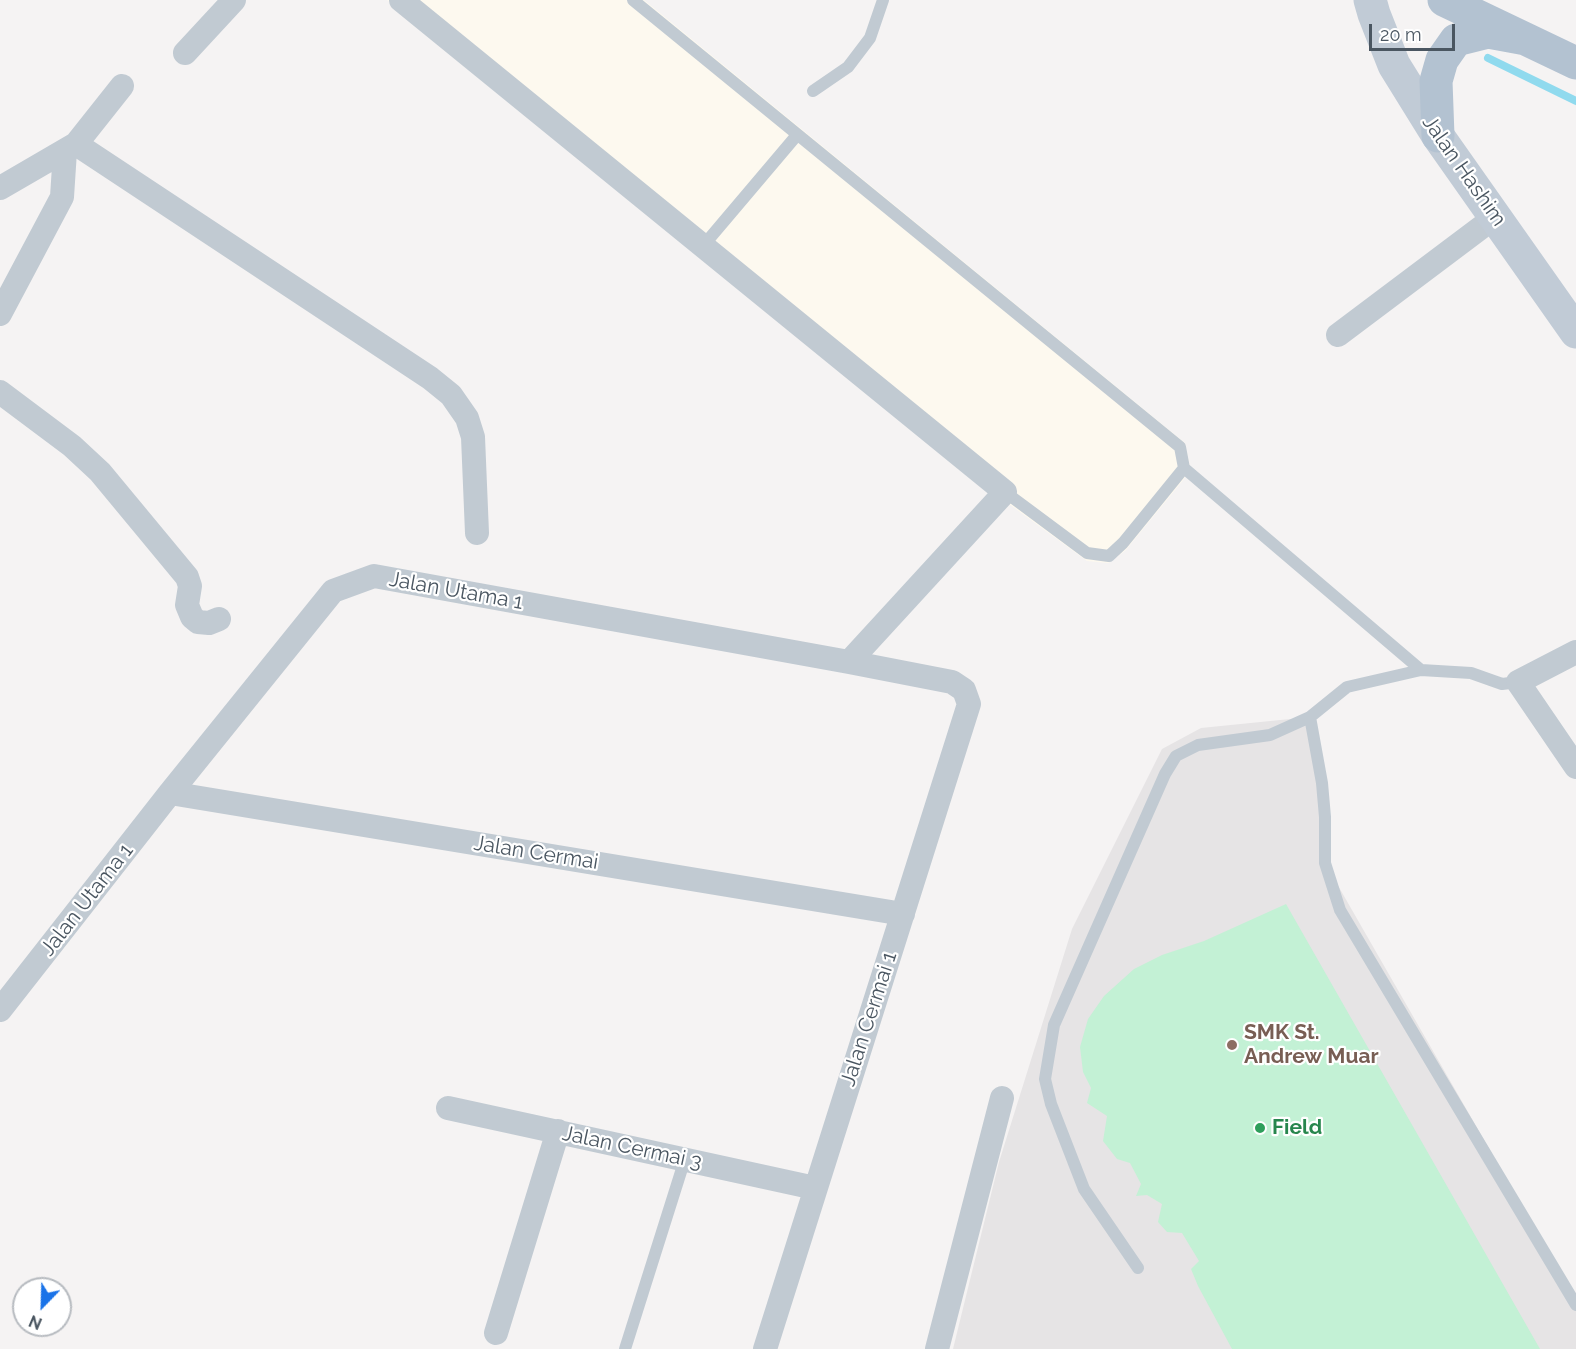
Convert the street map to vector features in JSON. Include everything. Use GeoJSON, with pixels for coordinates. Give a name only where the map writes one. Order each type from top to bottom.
{"type":"FeatureCollection","features":[{"type":"Feature","properties":{"kind":"main road"},"geometry":{"type":"LineString","coordinates":[[1444,0],[1576,63]]}},
{"type":"Feature","properties":{"kind":"main road"},"geometry":{"type":"LineString","coordinates":[[1438,136],[1436,81],[1442,60],[1456,40],[1488,32],[1526,39]]}},
{"type":"Feature","properties":{"kind":"street"},"geometry":{"type":"LineString","coordinates":[[185,53],[234,0]]}},
{"type":"Feature","properties":{"kind":"street"},"geometry":{"type":"LineString","coordinates":[[401,0],[1005,492],[849,662]]}},
{"type":"Feature","properties":{"kind":"street","name":"Jalan Hashim"},"geometry":{"type":"LineString","coordinates":[[1370,0],[1394,65],[1438,136],[1576,332]]}},
{"type":"Feature","properties":{"kind":"street"},"geometry":{"type":"LineString","coordinates":[[0,188],[70,148],[122,86]]}},
{"type":"Feature","properties":{"kind":"street"},"geometry":{"type":"LineString","coordinates":[[0,314],[62,197],[70,148]]}},
{"type":"Feature","properties":{"kind":"street"},"geometry":{"type":"LineString","coordinates":[[70,148],[430,378],[451,395],[467,418],[473,437],[477,533]]}},
{"type":"Feature","properties":{"kind":"street"},"geometry":{"type":"LineString","coordinates":[[1338,335],[1495,217]]}},
{"type":"Feature","properties":{"kind":"street"},"geometry":{"type":"LineString","coordinates":[[0,392],[88,459],[107,481],[187,577],[190,586],[187,605],[192,616],[198,622],[219,619]]}},
{"type":"Feature","properties":{"kind":"street","name":"Jalan Utama 1"},"geometry":{"type":"LineString","coordinates":[[0,1010],[170,793],[333,591],[374,576],[849,662],[952,682],[964,690]]}},
{"type":"Feature","properties":{"kind":"street"},"geometry":{"type":"LineString","coordinates":[[1576,652],[1518,682],[1576,767]]}},
{"type":"Feature","properties":{"kind":"street","name":"Jalan Cermai 1"},"geometry":{"type":"LineString","coordinates":[[769,1348],[815,1188],[969,704],[964,690]]}},
{"type":"Feature","properties":{"kind":"street","name":"Jalan Cermai"},"geometry":{"type":"LineString","coordinates":[[170,793],[903,914]]}},
{"type":"Feature","properties":{"kind":"street"},"geometry":{"type":"LineString","coordinates":[[937,1349],[1002,1098]]}},
{"type":"Feature","properties":{"kind":"street","name":"Jalan Cermai 3"},"geometry":{"type":"LineString","coordinates":[[448,1108],[815,1188]]}},
{"type":"Feature","properties":{"kind":"street"},"geometry":{"type":"LineString","coordinates":[[496,1333],[558,1131]]}},
{"type":"Feature","properties":{"kind":"lane"},"geometry":{"type":"LineString","coordinates":[[633,0],[1180,447],[1184,468],[1421,670]]}},
{"type":"Feature","properties":{"kind":"lane"},"geometry":{"type":"LineString","coordinates":[[813,91],[848,67],[870,38],[883,0]]}},
{"type":"Feature","properties":{"kind":"lane"},"geometry":{"type":"LineString","coordinates":[[703,246],[797,135]]}},
{"type":"Feature","properties":{"kind":"lane"},"geometry":{"type":"LineString","coordinates":[[1005,492],[1087,553],[1109,556],[1123,543],[1184,468]]}},
{"type":"Feature","properties":{"kind":"lane"},"geometry":{"type":"LineString","coordinates":[[1138,1268],[1084,1189],[1051,1104],[1045,1079],[1054,1025],[1165,774],[1176,756],[1198,745],[1270,735],[1310,717],[1347,687],[1421,670],[1471,673],[1502,684],[1518,682]]}},
{"type":"Feature","properties":{"kind":"lane"},"geometry":{"type":"LineString","coordinates":[[1310,717],[1322,783],[1325,863],[1340,910],[1576,1305]]}},
{"type":"Feature","properties":{"kind":"lane"},"geometry":{"type":"LineString","coordinates":[[625,1349],[685,1159]]}},
{"type":"Feature","properties":{"kind":"shaded area"},"geometry":{"type":"Polygon","coordinates":[[[387,0],[644,0],[1185,443],[1190,467],[1184,479],[1125,551],[1108,563],[1087,561],[983,485],[387,0]]]}},
{"type":"Feature","properties":{"kind":"shaded area","name":"SMK St. Andrew Muar"},"geometry":{"type":"Polygon","coordinates":[[[1310,717],[1325,863],[1576,1300],[1576,1349],[953,1349],[999,1162],[1072,929],[1162,749],[1201,728],[1310,717]]]}},
{"type":"Feature","properties":{"kind":"green space","name":"Field"},"geometry":{"type":"Polygon","coordinates":[[[1286,904],[1540,1349],[1232,1349],[1198,1286],[1191,1269],[1199,1261],[1182,1233],[1167,1232],[1158,1222],[1162,1204],[1147,1195],[1136,1196],[1141,1184],[1130,1163],[1117,1159],[1103,1141],[1107,1116],[1087,1103],[1091,1088],[1083,1072],[1080,1047],[1088,1019],[1104,996],[1134,969],[1162,955],[1204,941],[1286,904]]]}},
{"type":"Feature","properties":{"kind":"waterway"},"geometry":{"type":"LineString","coordinates":[[1488,58],[1576,101]]}},
{"type":"Feature","properties":{"kind":"place","name":"SMK St. Andrew Muar"},"geometry":{"type":"Point","coordinates":[1232,1045]}},
{"type":"Feature","properties":{"kind":"place","name":"Field"},"geometry":{"type":"Point","coordinates":[1260,1128]}}]}
